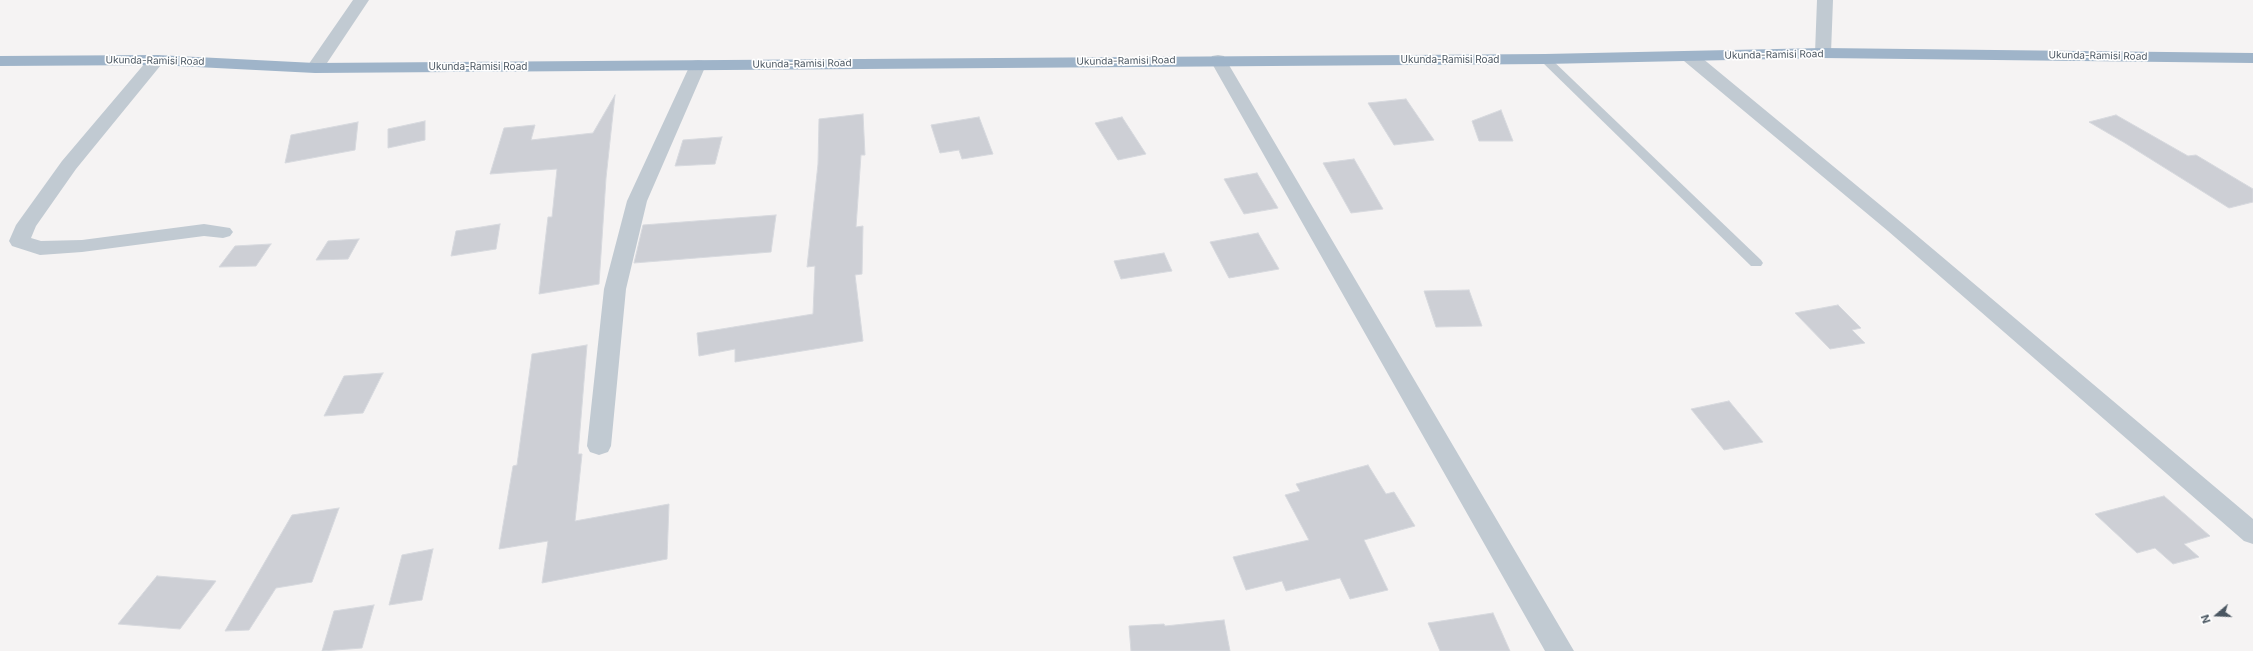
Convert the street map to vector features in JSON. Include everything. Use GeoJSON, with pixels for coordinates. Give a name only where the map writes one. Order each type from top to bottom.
{"type":"FeatureCollection","features":[{"type":"Feature","properties":{"kind":"highway","name":"Ukunda-Ramisi Road"},"geometry":{"type":"LineString","coordinates":[[0,61],[157,60],[315,68],[1218,60],[1545,59],[1823,53],[2253,58]]}},
{"type":"Feature","properties":{"kind":"street"},"geometry":{"type":"LineString","coordinates":[[315,68],[361,0]]}},
{"type":"Feature","properties":{"kind":"street"},"geometry":{"type":"LineString","coordinates":[[1823,53],[1825,0]]}},
{"type":"Feature","properties":{"kind":"street"},"geometry":{"type":"LineString","coordinates":[[1690,57],[1895,227],[2253,534]]}},
{"type":"Feature","properties":{"kind":"street"},"geometry":{"type":"LineString","coordinates":[[157,60],[69,166],[26,224],[19,241],[40,248],[82,246],[181,232],[204,230],[224,232]]}},
{"type":"Feature","properties":{"kind":"street"},"geometry":{"type":"LineString","coordinates":[[1218,60],[1560,651]]}},
{"type":"Feature","properties":{"kind":"street"},"geometry":{"type":"LineString","coordinates":[[599,446],[615,289],[637,201],[698,65]]}},
{"type":"Feature","properties":{"kind":"lane"},"geometry":{"type":"LineString","coordinates":[[1545,59],[1756,263]]}},
{"type":"Feature","properties":{"kind":"building"},"geometry":{"type":"Polygon","coordinates":[[[615,95],[606,178],[599,284],[539,294],[548,217],[552,217],[557,169],[490,174],[504,128],[535,125],[531,140],[593,133],[615,95]]]}},
{"type":"Feature","properties":{"kind":"building"},"geometry":{"type":"Polygon","coordinates":[[[1406,99],[1434,140],[1394,145],[1368,103],[1406,99]]]}},
{"type":"Feature","properties":{"kind":"building"},"geometry":{"type":"Polygon","coordinates":[[[1501,110],[1513,141],[1479,141],[1472,121],[1501,110]]]}},
{"type":"Feature","properties":{"kind":"building"},"geometry":{"type":"Polygon","coordinates":[[[863,114],[865,155],[861,155],[856,227],[863,226],[862,274],[855,275],[863,341],[735,362],[735,349],[699,356],[697,333],[813,314],[815,266],[807,267],[818,164],[819,119],[863,114]]]}},
{"type":"Feature","properties":{"kind":"building"},"geometry":{"type":"Polygon","coordinates":[[[2116,115],[2188,156],[2196,155],[2253,189],[2253,202],[2229,208],[2089,122],[2116,115]]]}},
{"type":"Feature","properties":{"kind":"building"},"geometry":{"type":"Polygon","coordinates":[[[979,117],[993,154],[962,159],[959,150],[940,153],[931,125],[979,117]]]}},
{"type":"Feature","properties":{"kind":"building"},"geometry":{"type":"Polygon","coordinates":[[[1122,117],[1146,154],[1118,160],[1095,123],[1122,117]]]}},
{"type":"Feature","properties":{"kind":"building"},"geometry":{"type":"Polygon","coordinates":[[[425,121],[425,140],[388,148],[388,129],[425,121]]]}},
{"type":"Feature","properties":{"kind":"building"},"geometry":{"type":"Polygon","coordinates":[[[358,122],[355,150],[285,163],[291,135],[358,122]]]}},
{"type":"Feature","properties":{"kind":"building"},"geometry":{"type":"Polygon","coordinates":[[[722,137],[715,164],[675,166],[683,140],[722,137]]]}},
{"type":"Feature","properties":{"kind":"building"},"geometry":{"type":"Polygon","coordinates":[[[1354,159],[1383,209],[1351,213],[1323,163],[1354,159]]]}},
{"type":"Feature","properties":{"kind":"building"},"geometry":{"type":"Polygon","coordinates":[[[1257,173],[1278,208],[1244,214],[1224,179],[1257,173]]]}},
{"type":"Feature","properties":{"kind":"building"},"geometry":{"type":"Polygon","coordinates":[[[776,215],[771,252],[634,263],[643,225],[776,215]]]}},
{"type":"Feature","properties":{"kind":"building"},"geometry":{"type":"Polygon","coordinates":[[[500,224],[496,249],[451,256],[456,231],[500,224]]]}},
{"type":"Feature","properties":{"kind":"building"},"geometry":{"type":"Polygon","coordinates":[[[1258,233],[1279,269],[1229,278],[1210,242],[1258,233]]]}},
{"type":"Feature","properties":{"kind":"building"},"geometry":{"type":"Polygon","coordinates":[[[359,239],[348,259],[316,260],[328,241],[359,239]]]}},
{"type":"Feature","properties":{"kind":"building"},"geometry":{"type":"Polygon","coordinates":[[[271,244],[256,266],[219,267],[235,246],[271,244]]]}},
{"type":"Feature","properties":{"kind":"building"},"geometry":{"type":"Polygon","coordinates":[[[1164,253],[1172,271],[1121,279],[1114,261],[1164,253]]]}},
{"type":"Feature","properties":{"kind":"building"},"geometry":{"type":"Polygon","coordinates":[[[1469,290],[1482,326],[1436,327],[1424,291],[1469,290]]]}},
{"type":"Feature","properties":{"kind":"building"},"geometry":{"type":"Polygon","coordinates":[[[1838,305],[1861,328],[1852,330],[1865,343],[1830,349],[1795,313],[1838,305]]]}},
{"type":"Feature","properties":{"kind":"building"},"geometry":{"type":"Polygon","coordinates":[[[587,345],[578,454],[582,454],[575,521],[669,504],[667,559],[542,583],[548,541],[499,549],[513,466],[517,465],[532,354],[587,345]]]}},
{"type":"Feature","properties":{"kind":"building"},"geometry":{"type":"Polygon","coordinates":[[[383,373],[363,413],[324,416],[344,376],[383,373]]]}},
{"type":"Feature","properties":{"kind":"building"},"geometry":{"type":"Polygon","coordinates":[[[1729,401],[1763,442],[1724,450],[1691,409],[1729,401]]]}},
{"type":"Feature","properties":{"kind":"building"},"geometry":{"type":"Polygon","coordinates":[[[1368,465],[1386,494],[1394,492],[1415,526],[1364,540],[1388,590],[1350,599],[1340,578],[1286,591],[1282,581],[1246,590],[1233,557],[1309,540],[1285,495],[1300,491],[1296,484],[1368,465]]]}},
{"type":"Feature","properties":{"kind":"building"},"geometry":{"type":"Polygon","coordinates":[[[2164,496],[2210,536],[2184,544],[2199,557],[2173,564],[2155,548],[2137,553],[2095,514],[2164,496]]]}},
{"type":"Feature","properties":{"kind":"building"},"geometry":{"type":"Polygon","coordinates":[[[339,508],[312,582],[276,588],[249,630],[225,631],[292,515],[339,508]]]}},
{"type":"Feature","properties":{"kind":"building"},"geometry":{"type":"Polygon","coordinates":[[[433,549],[422,600],[389,605],[402,555],[433,549]]]}},
{"type":"Feature","properties":{"kind":"building"},"geometry":{"type":"Polygon","coordinates":[[[157,576],[216,581],[180,629],[118,624],[157,576]]]}},
{"type":"Feature","properties":{"kind":"building"},"geometry":{"type":"Polygon","coordinates":[[[374,605],[362,648],[322,651],[334,611],[374,605]]]}},
{"type":"Feature","properties":{"kind":"building"},"geometry":{"type":"Polygon","coordinates":[[[1493,613],[1510,651],[1440,651],[1428,623],[1493,613]]]}},
{"type":"Feature","properties":{"kind":"building"},"geometry":{"type":"Polygon","coordinates":[[[1224,620],[1230,651],[1131,651],[1129,626],[1164,624],[1165,626],[1224,620]]]}}]}
